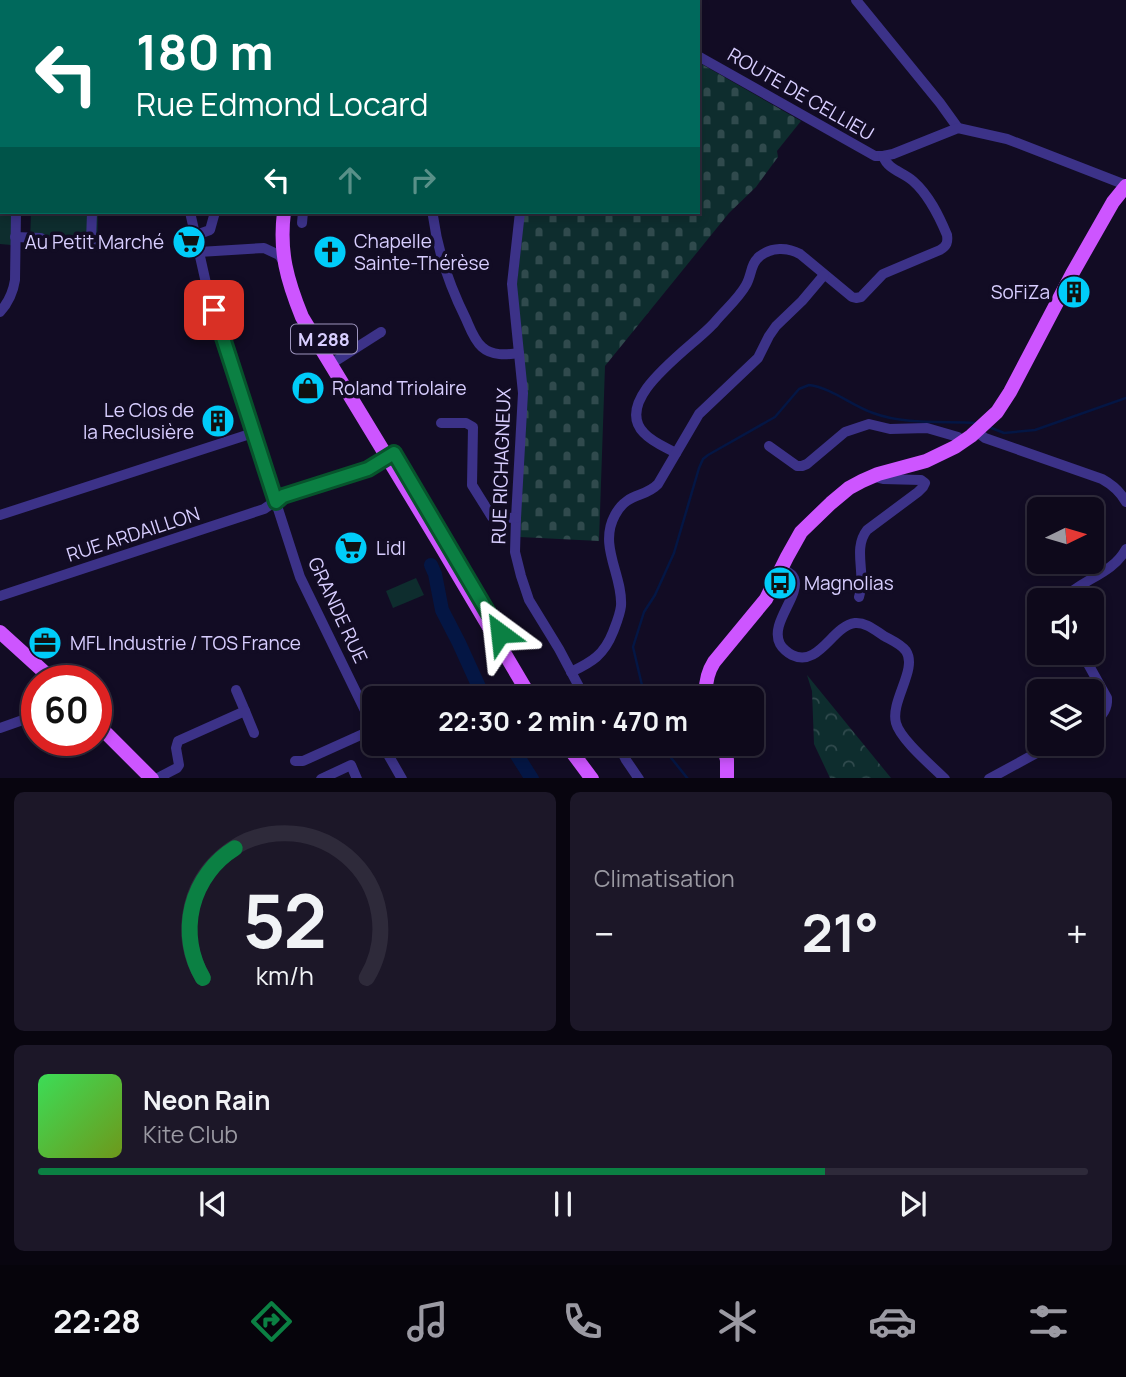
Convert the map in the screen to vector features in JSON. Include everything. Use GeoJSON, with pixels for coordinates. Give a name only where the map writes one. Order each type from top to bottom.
{"type":"FeatureCollection","features":[{"type":"Feature","properties":{"kind":"main road"},"geometry":{"type":"LineString","coordinates":[[706,686],[713,662],[766,599],[791,549],[810,522],[849,488],[878,474],[945,453],[963,442],[997,412],[1102,221],[1126,186]]}},
{"type":"Feature","properties":{"kind":"main road","name":"M 288"},"geometry":{"type":"LineString","coordinates":[[284,214],[284,262],[302,317],[532,686]]}},
{"type":"Feature","properties":{"kind":"main road","name":"M 288"},"geometry":{"type":"LineString","coordinates":[[292,214],[293,256],[299,286],[309,312],[524,686]]}},
{"type":"Feature","properties":{"kind":"main road"},"geometry":{"type":"LineString","coordinates":[[2,638],[35,665]]}},
{"type":"Feature","properties":{"kind":"main road"},"geometry":{"type":"LineString","coordinates":[[112,738],[153,778]]}},
{"type":"Feature","properties":{"kind":"main road"},"geometry":{"type":"LineString","coordinates":[[567,756],[582,778]]}},
{"type":"Feature","properties":{"kind":"main road"},"geometry":{"type":"LineString","coordinates":[[575,756],[591,778]]}},
{"type":"Feature","properties":{"kind":"main road"},"geometry":{"type":"LineString","coordinates":[[726,756],[727,778]]}},
{"type":"Feature","properties":{"kind":"street"},"geometry":{"type":"LineString","coordinates":[[856,0],[958,128],[1007,139],[1126,186]]}},
{"type":"Feature","properties":{"kind":"street","name":"ROUTE DE CELLIEU"},"geometry":{"type":"LineString","coordinates":[[700,57],[875,156],[893,154],[958,128]]}},
{"type":"Feature","properties":{"kind":"street"},"geometry":{"type":"LineString","coordinates":[[676,453],[643,433],[636,415],[638,404],[654,377],[711,327],[746,286],[752,265],[761,255],[782,249],[792,250],[856,298],[883,274],[943,248],[948,241],[934,209],[920,188],[888,165],[883,156]]}},
{"type":"Feature","properties":{"kind":"street"},"geometry":{"type":"LineString","coordinates":[[0,312],[9,302],[13,291],[16,214]]}},
{"type":"Feature","properties":{"kind":"street"},"geometry":{"type":"LineString","coordinates":[[15,237],[91,242],[92,214]]}},
{"type":"Feature","properties":{"kind":"street","name":"GRANDE RUE"},"geometry":{"type":"LineString","coordinates":[[191,214],[208,292],[300,577],[362,704]]}},
{"type":"Feature","properties":{"kind":"street"},"geometry":{"type":"LineString","coordinates":[[196,234],[210,230],[214,214]]}},
{"type":"Feature","properties":{"kind":"street"},"geometry":{"type":"LineString","coordinates":[[433,216],[447,277],[473,335],[489,352],[519,353]]}},
{"type":"Feature","properties":{"kind":"street","name":"RUE RICHAGNEUX"},"geometry":{"type":"LineString","coordinates":[[520,216],[512,284],[523,393],[515,552],[529,600],[579,686]]}},
{"type":"Feature","properties":{"kind":"street"},"geometry":{"type":"LineString","coordinates":[[264,248],[282,231]]}},
{"type":"Feature","properties":{"kind":"street"},"geometry":{"type":"LineString","coordinates":[[199,252],[264,248],[275,253],[284,262]]}},
{"type":"Feature","properties":{"kind":"street"},"geometry":{"type":"LineString","coordinates":[[571,672],[593,662],[602,653],[618,619],[620,596],[608,541],[615,514],[628,500],[655,488],[699,414],[758,358],[768,336],[824,275]]}},
{"type":"Feature","properties":{"kind":"street"},"geometry":{"type":"LineString","coordinates":[[337,360],[381,332]]}},
{"type":"Feature","properties":{"kind":"street"},"geometry":{"type":"LineString","coordinates":[[441,422],[466,423],[473,427],[473,487],[492,517],[516,518]]}},
{"type":"Feature","properties":{"kind":"street"},"geometry":{"type":"LineString","coordinates":[[769,446],[797,466],[802,466],[813,460],[842,434],[869,424],[890,429],[928,428],[958,437],[963,442]]}},
{"type":"Feature","properties":{"kind":"street"},"geometry":{"type":"LineString","coordinates":[[982,427],[985,438],[1102,479],[1119,491],[1126,502]]}},
{"type":"Feature","properties":{"kind":"street"},"geometry":{"type":"LineString","coordinates":[[0,515],[254,433]]}},
{"type":"Feature","properties":{"kind":"street","name":"RUE ARDAILLON"},"geometry":{"type":"LineString","coordinates":[[0,596],[264,509],[283,496],[368,469],[390,455]]}},
{"type":"Feature","properties":{"kind":"street"},"geometry":{"type":"LineString","coordinates":[[859,597],[862,587],[860,546],[863,535],[918,492],[925,483],[921,480],[883,479],[879,478],[878,474]]}},
{"type":"Feature","properties":{"kind":"street"},"geometry":{"type":"LineString","coordinates":[[1079,588],[1110,569],[1120,560],[1126,549]]}},
{"type":"Feature","properties":{"kind":"street"},"geometry":{"type":"LineString","coordinates":[[782,569],[789,572],[795,587],[778,627],[780,644],[790,654],[804,657],[818,651],[846,627],[860,623],[900,646],[906,652],[909,662],[895,706],[896,726],[901,735],[944,778]]}},
{"type":"Feature","properties":{"kind":"street"},"geometry":{"type":"LineString","coordinates":[[236,690],[254,733]]}},
{"type":"Feature","properties":{"kind":"street"},"geometry":{"type":"LineString","coordinates":[[1104,693],[1107,704],[1104,711]]}},
{"type":"Feature","properties":{"kind":"street"},"geometry":{"type":"LineString","coordinates":[[156,778],[179,765],[176,748],[178,741],[246,712]]}},
{"type":"Feature","properties":{"kind":"street"},"geometry":{"type":"LineString","coordinates":[[0,728],[21,721]]}},
{"type":"Feature","properties":{"kind":"street"},"geometry":{"type":"LineString","coordinates":[[295,761],[303,761],[362,734]]}},
{"type":"Feature","properties":{"kind":"street"},"geometry":{"type":"LineString","coordinates":[[389,756],[401,778]]}},
{"type":"Feature","properties":{"kind":"street"},"geometry":{"type":"LineString","coordinates":[[624,756],[638,778]]}},
{"type":"Feature","properties":{"kind":"street"},"geometry":{"type":"LineString","coordinates":[[991,778],[1031,756]]}},
{"type":"Feature","properties":{"kind":"street"},"geometry":{"type":"LineString","coordinates":[[323,778],[351,765],[359,778]]}},
{"type":"Feature","properties":{"kind":"green space"},"geometry":{"type":"Polygon","coordinates":[[[700,63],[801,121],[777,151],[778,157],[756,187],[729,213],[605,366],[599,541],[520,537],[525,388],[515,303],[524,214],[700,214],[700,63]]]}},
{"type":"Feature","properties":{"kind":"green space"},"geometry":{"type":"Polygon","coordinates":[[[0,214],[11,214],[11,245],[0,244],[0,214]]]}},
{"type":"Feature","properties":{"kind":"green space"},"geometry":{"type":"Polygon","coordinates":[[[31,214],[98,214],[97,247],[41,246],[41,242],[30,242],[31,214]]]}},
{"type":"Feature","properties":{"kind":"green space"},"geometry":{"type":"Polygon","coordinates":[[[416,578],[424,595],[393,608],[386,591],[416,578]]]}},
{"type":"Feature","properties":{"kind":"green space"},"geometry":{"type":"Polygon","coordinates":[[[807,675],[891,778],[830,778],[814,744],[812,691],[807,675]]]}},
{"type":"Feature","properties":{"kind":"waterway"},"geometry":{"type":"LineString","coordinates":[[642,686],[633,647],[644,612],[655,595],[674,553],[699,468],[708,455],[775,417],[799,389],[809,385],[885,417],[911,421],[976,423]]}},
{"type":"Feature","properties":{"kind":"waterway"},"geometry":{"type":"LineString","coordinates":[[989,427],[1004,433],[1035,430],[1126,398]]}},
{"type":"Feature","properties":{"kind":"waterway"},"geometry":{"type":"LineString","coordinates":[[431,565],[442,610],[479,686]]}},
{"type":"Feature","properties":{"kind":"waterway"},"geometry":{"type":"LineString","coordinates":[[518,756],[531,778]]}},
{"type":"Feature","properties":{"kind":"waterway"},"geometry":{"type":"LineString","coordinates":[[670,756],[687,778]]}},
{"type":"Feature","properties":{"kind":"place","name":"Au Petit Marché"},"geometry":{"type":"Point","coordinates":[189,242]}},
{"type":"Feature","properties":{"kind":"place","name":"Chapelle Sainte-Thérèse"},"geometry":{"type":"Point","coordinates":[330,252]}},
{"type":"Feature","properties":{"kind":"place","name":"SoFiZa"},"geometry":{"type":"Point","coordinates":[1074,292]}},
{"type":"Feature","properties":{"kind":"place","name":"Roland Triolaire"},"geometry":{"type":"Point","coordinates":[308,388]}},
{"type":"Feature","properties":{"kind":"place","name":"Le Clos de la Reclusière"},"geometry":{"type":"Point","coordinates":[218,421]}},
{"type":"Feature","properties":{"kind":"place","name":"Lidl"},"geometry":{"type":"Point","coordinates":[351,548]}},
{"type":"Feature","properties":{"kind":"place","name":"Magnolias"},"geometry":{"type":"Point","coordinates":[780,583]}},
{"type":"Feature","properties":{"kind":"place","name":"MFL Industrie / TOS France"},"geometry":{"type":"Point","coordinates":[45,643]}},
{"type":"Feature","properties":{"kind":"route"},"geometry":{"type":"LineString","coordinates":[[214,310],[276,502],[283,496],[368,469],[394,453],[500,633]]}}]}
